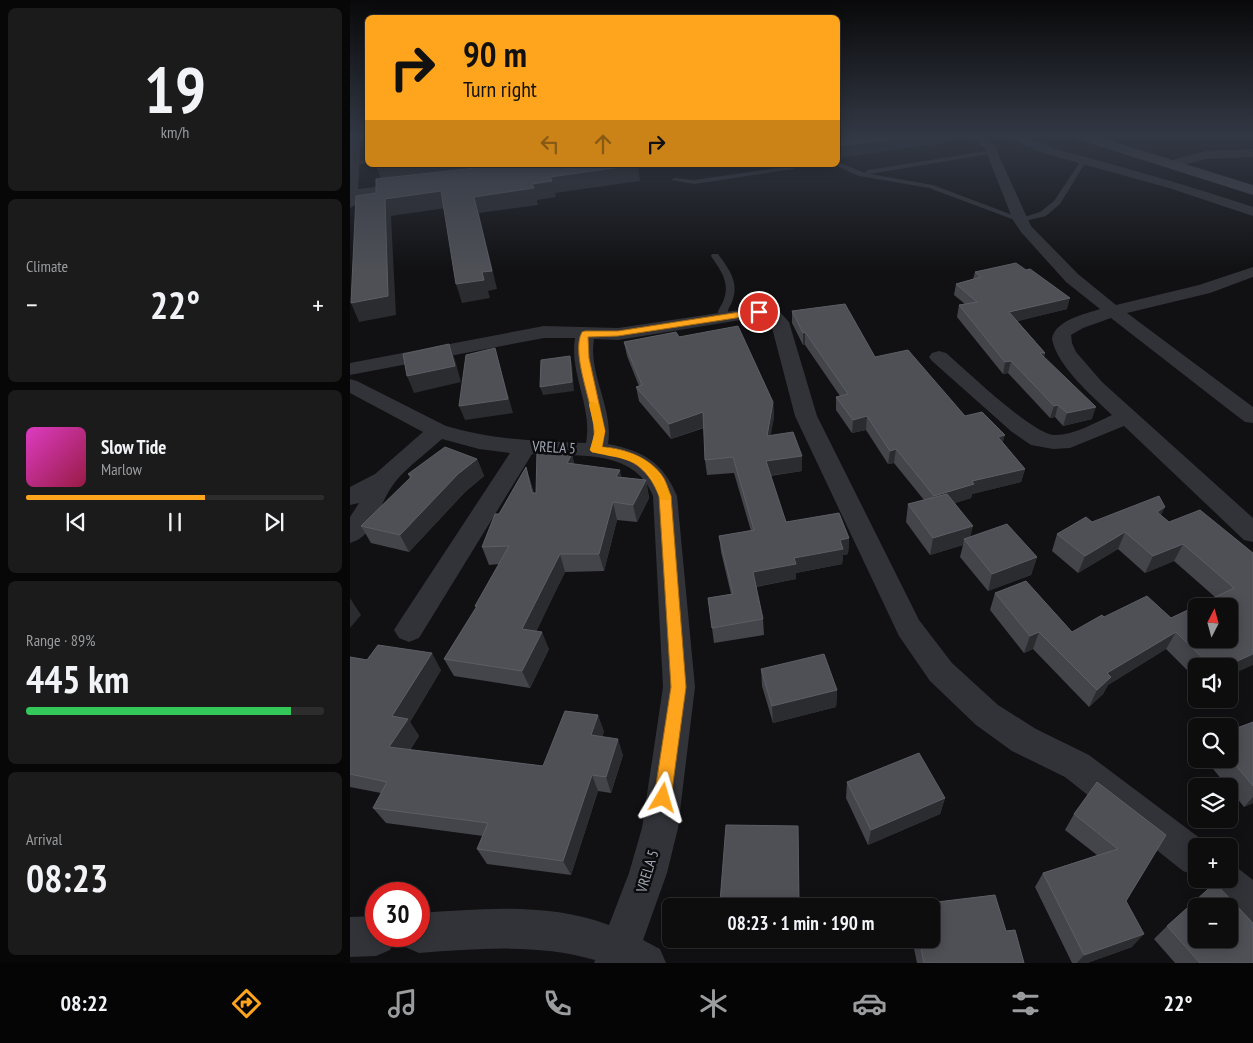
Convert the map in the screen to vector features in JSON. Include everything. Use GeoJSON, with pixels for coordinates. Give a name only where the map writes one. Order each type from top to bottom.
{"type":"FeatureCollection","features":[{"type":"Feature","properties":{"kind":"main road"},"geometry":{"type":"LineString","coordinates":[[1225,181],[1253,190]]}},
{"type":"Feature","properties":{"kind":"street"},"geometry":{"type":"LineString","coordinates":[[352,181],[350,198],[420,186]]}},
{"type":"Feature","properties":{"kind":"street"},"geometry":{"type":"LineString","coordinates":[[1004,181],[1020,220],[1033,237],[1072,278],[1113,311],[1157,342],[1214,389],[1253,417]]}},
{"type":"Feature","properties":{"kind":"street"},"geometry":{"type":"LineString","coordinates":[[1159,181],[1246,209],[1253,196]]}},
{"type":"Feature","properties":{"kind":"street"},"geometry":{"type":"LineString","coordinates":[[1253,272],[1204,289],[1094,317],[1086,322],[1070,326],[1062,336],[1062,344],[1078,368],[1127,417],[1253,533]]}},
{"type":"Feature","properties":{"kind":"street"},"geometry":{"type":"LineString","coordinates":[[350,369],[544,332],[618,334],[759,312],[773,316],[780,322],[806,416],[909,628],[941,672],[987,715],[1024,740],[1077,766],[1188,852]]}},
{"type":"Feature","properties":{"kind":"street"},"geometry":{"type":"LineString","coordinates":[[585,334],[584,358],[600,431],[596,450]]}},
{"type":"Feature","properties":{"kind":"street"},"geometry":{"type":"LineString","coordinates":[[939,357],[1020,427],[1039,440],[1053,442],[1070,441],[1127,417]]}},
{"type":"Feature","properties":{"kind":"street","name":"VRELA 5"},"geometry":{"type":"LineString","coordinates":[[350,385],[438,431],[467,440],[526,446],[609,450],[636,459],[649,468],[662,487],[665,496],[679,687],[660,828],[627,959]]}},
{"type":"Feature","properties":{"kind":"street"},"geometry":{"type":"LineString","coordinates":[[350,497],[383,480],[438,431]]}},
{"type":"Feature","properties":{"kind":"street"},"geometry":{"type":"LineString","coordinates":[[410,630],[526,446]]}},
{"type":"Feature","properties":{"kind":"street"},"geometry":{"type":"LineString","coordinates":[[350,534],[363,519],[383,480]]}},
{"type":"Feature","properties":{"kind":"street"},"geometry":{"type":"LineString","coordinates":[[1233,888],[1253,905]]}},
{"type":"Feature","properties":{"kind":"street"},"geometry":{"type":"LineString","coordinates":[[430,932],[517,928],[544,929],[590,939],[627,959]]}},
{"type":"Feature","properties":{"kind":"street"},"geometry":{"type":"LineString","coordinates":[[350,937],[365,936]]}},
{"type":"Feature","properties":{"kind":"lane"},"geometry":{"type":"LineString","coordinates":[[683,181],[701,181]]}},
{"type":"Feature","properties":{"kind":"lane"},"geometry":{"type":"LineString","coordinates":[[901,181],[931,186],[1020,220],[1043,214],[1057,202],[1071,181]]}},
{"type":"Feature","properties":{"kind":"lane"},"geometry":{"type":"LineString","coordinates":[[715,256],[732,284],[729,299],[722,311],[724,317]]}},
{"type":"Feature","properties":{"kind":"building"},"geometry":{"type":"Polygon","coordinates":[[[376,181],[552,181],[532,184],[534,188],[474,197],[492,271],[482,272],[484,280],[456,284],[441,191],[385,199],[388,296],[351,303],[356,196],[376,193],[376,181]]]}},
{"type":"Feature","properties":{"kind":"building"},"geometry":{"type":"Polygon","coordinates":[[[1016,263],[1026,270],[1030,269],[1070,298],[1009,312],[1045,353],[1040,353],[1096,407],[1067,413],[1058,405],[1054,406],[1011,361],[1005,362],[959,305],[977,302],[956,284],[981,277],[975,272],[1016,263]]]}},
{"type":"Feature","properties":{"kind":"building"},"geometry":{"type":"Polygon","coordinates":[[[845,304],[875,357],[908,350],[965,416],[982,412],[1005,435],[998,437],[1025,469],[972,481],[974,484],[934,496],[896,449],[890,451],[867,416],[853,420],[836,397],[848,394],[805,332],[803,333],[792,311],[845,304]]]}},
{"type":"Feature","properties":{"kind":"building"},"geometry":{"type":"Polygon","coordinates":[[[738,326],[773,402],[767,436],[793,432],[802,456],[766,461],[786,522],[839,513],[849,538],[840,540],[843,549],[794,558],[796,564],[753,572],[763,619],[712,628],[708,598],[733,594],[719,536],[754,530],[733,457],[705,460],[703,412],[669,424],[636,387],[642,385],[624,342],[676,332],[679,337],[738,326]]]}},
{"type":"Feature","properties":{"kind":"building"},"geometry":{"type":"Polygon","coordinates":[[[449,344],[455,366],[407,376],[403,354],[449,344]]]}},
{"type":"Feature","properties":{"kind":"building"},"geometry":{"type":"Polygon","coordinates":[[[495,348],[508,399],[459,406],[466,355],[495,348]]]}},
{"type":"Feature","properties":{"kind":"building"},"geometry":{"type":"Polygon","coordinates":[[[570,356],[572,382],[540,387],[541,360],[570,356]]]}},
{"type":"Feature","properties":{"kind":"building"},"geometry":{"type":"Polygon","coordinates":[[[445,447],[477,459],[458,474],[400,535],[361,526],[412,476],[408,474],[445,447]]]}},
{"type":"Feature","properties":{"kind":"building"},"geometry":{"type":"Polygon","coordinates":[[[537,451],[572,454],[567,463],[620,470],[616,477],[646,480],[633,505],[613,502],[599,554],[560,554],[522,629],[542,632],[522,671],[444,659],[477,606],[475,606],[509,546],[482,547],[495,514],[499,514],[526,467],[532,493],[536,493],[537,451]]]}},
{"type":"Feature","properties":{"kind":"building"},"geometry":{"type":"Polygon","coordinates":[[[947,494],[973,526],[933,538],[908,504],[947,494]]]}},
{"type":"Feature","properties":{"kind":"building"},"geometry":{"type":"Polygon","coordinates":[[[1159,496],[1165,507],[1157,512],[1169,522],[1200,510],[1253,553],[1253,654],[1238,661],[1238,658],[1203,658],[1192,648],[1238,648],[1238,598],[1213,598],[1234,588],[1183,544],[1153,556],[1125,532],[1085,556],[1057,534],[1086,517],[1092,522],[1159,496]]]}},
{"type":"Feature","properties":{"kind":"building"},"geometry":{"type":"Polygon","coordinates":[[[1007,524],[1037,557],[992,574],[964,539],[1007,524]]]}},
{"type":"Feature","properties":{"kind":"building"},"geometry":{"type":"Polygon","coordinates":[[[1026,581],[1072,632],[1102,615],[1104,617],[1147,596],[1171,618],[1188,610],[1188,644],[1176,632],[1107,673],[1111,677],[1097,690],[1039,632],[1030,636],[995,593],[1026,581]]]}},
{"type":"Feature","properties":{"kind":"building"},"geometry":{"type":"Polygon","coordinates":[[[378,645],[432,653],[392,716],[408,719],[389,747],[543,766],[565,711],[598,715],[591,735],[618,739],[606,777],[592,775],[563,861],[477,849],[488,823],[373,808],[387,782],[350,774],[350,657],[367,660],[378,645]]]}},
{"type":"Feature","properties":{"kind":"building"},"geometry":{"type":"Polygon","coordinates":[[[824,654],[837,690],[772,706],[761,669],[824,654]]]}},
{"type":"Feature","properties":{"kind":"building"},"geometry":{"type":"Polygon","coordinates":[[[1253,722],[1253,786],[1238,768],[1238,728],[1253,722]]]}},
{"type":"Feature","properties":{"kind":"building"},"geometry":{"type":"Polygon","coordinates":[[[919,753],[945,798],[871,830],[847,782],[919,753]]]}},
{"type":"Feature","properties":{"kind":"building"},"geometry":{"type":"Polygon","coordinates":[[[1097,782],[1166,835],[1126,901],[1144,934],[1084,955],[1043,873],[1118,849],[1074,814],[1097,782]]]}},
{"type":"Feature","properties":{"kind":"building"},"geometry":{"type":"Polygon","coordinates":[[[726,825],[798,826],[799,898],[720,898],[726,825]]]}},
{"type":"Feature","properties":{"kind":"building"},"geometry":{"type":"Polygon","coordinates":[[[1209,888],[1220,888],[1229,898],[1198,898],[1209,888]]]}},
{"type":"Feature","properties":{"kind":"building"},"geometry":{"type":"Polygon","coordinates":[[[995,895],[1006,931],[1015,930],[1024,963],[924,963],[921,948],[940,948],[940,902],[995,895]]]}},
{"type":"Feature","properties":{"kind":"building"},"geometry":{"type":"Polygon","coordinates":[[[1188,907],[1188,948],[1238,948],[1238,907],[1253,923],[1253,963],[1200,963],[1167,926],[1188,907]]]}},
{"type":"Feature","properties":{"kind":"slow traffic"},"geometry":{"type":"LineString","coordinates":[[594,405],[600,431],[596,450],[609,450],[636,459],[649,468],[657,478],[665,497]]}},
{"type":"Feature","properties":{"kind":"route"},"geometry":{"type":"LineString","coordinates":[[663,798],[679,687],[665,496],[657,478],[649,468],[636,459],[609,450],[596,450],[600,431],[584,358],[584,337],[585,334],[618,334],[759,312]]}}]}
